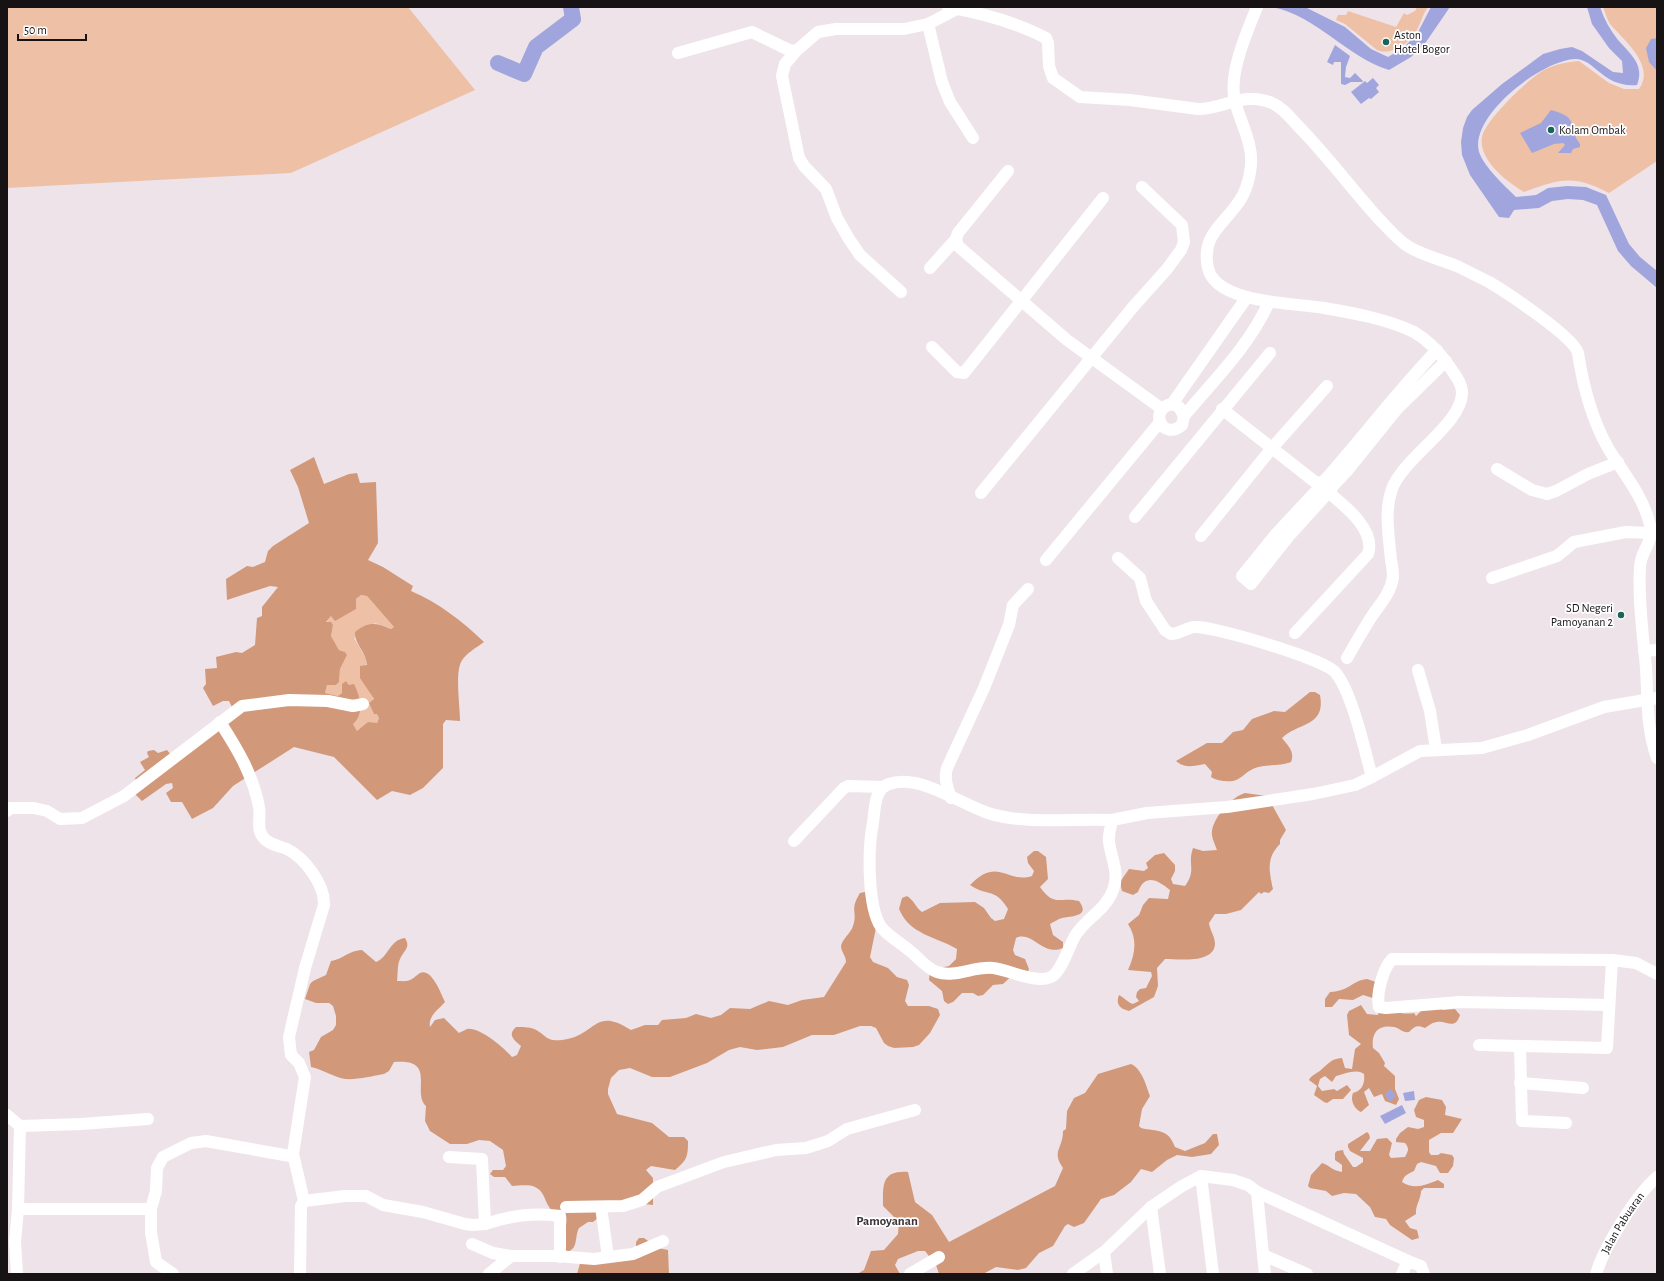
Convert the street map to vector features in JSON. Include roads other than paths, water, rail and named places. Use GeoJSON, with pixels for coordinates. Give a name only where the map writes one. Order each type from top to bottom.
{"type":"FeatureCollection","features":[{"type":"Feature","properties":{"kind":"street"},"geometry":{"type":"LineString","coordinates":[[901,292],[860,255],[849,239],[838,218],[826,189],[810,173],[799,158],[782,76],[785,64],[818,32],[836,29],[904,29],[928,24],[952,8],[1003,21],[1046,38],[1048,43],[1049,66],[1053,78],[1080,97],[1130,100],[1198,109],[1207,109],[1234,100],[1264,101],[1278,106],[1314,143],[1370,208],[1400,240],[1415,250],[1439,259],[1489,282],[1571,341],[1577,350],[1589,407],[1608,448],[1643,503],[1651,533],[1650,542],[1640,562],[1640,613],[1647,677],[1652,699],[1649,732],[1657,758]]}},
{"type":"Feature","properties":{"kind":"street"},"geometry":{"type":"LineString","coordinates":[[1256,9],[1236,68],[1233,86],[1234,100],[1249,146],[1251,167],[1242,196],[1212,235],[1206,252],[1208,270],[1216,281],[1229,291],[1246,297],[1268,302],[1322,308],[1377,320],[1414,332],[1437,350],[1460,383],[1461,401],[1455,414],[1404,470],[1392,487],[1388,507],[1393,577],[1388,593],[1347,658]]}},
{"type":"Feature","properties":{"kind":"street"},"geometry":{"type":"LineString","coordinates":[[928,24],[942,82],[950,102],[974,138]]}},
{"type":"Feature","properties":{"kind":"street"},"geometry":{"type":"LineString","coordinates":[[678,52],[752,32],[796,52]]}},
{"type":"Feature","properties":{"kind":"street"},"geometry":{"type":"LineString","coordinates":[[930,268],[956,239],[958,233],[1008,171]]}},
{"type":"Feature","properties":{"kind":"street"},"geometry":{"type":"LineString","coordinates":[[981,493],[1133,307],[1167,269],[1181,250],[1184,242],[1182,225],[1142,187]]}},
{"type":"Feature","properties":{"kind":"street"},"geometry":{"type":"LineString","coordinates":[[932,347],[957,372],[964,373],[1022,302],[1103,198]]}},
{"type":"Feature","properties":{"kind":"street"},"geometry":{"type":"LineString","coordinates":[[956,239],[958,246],[1022,302],[1091,358],[1167,407],[1179,407],[1184,416]]}},
{"type":"Feature","properties":{"kind":"street"},"geometry":{"type":"LineString","coordinates":[[1246,297],[1167,407],[1159,415],[1160,422],[1166,428],[1174,430],[1182,425],[1184,416],[1246,342],[1262,318],[1268,302]]}},
{"type":"Feature","properties":{"kind":"street"},"geometry":{"type":"LineString","coordinates":[[1274,545],[1360,447],[1381,421],[1409,379],[1437,350]]}},
{"type":"Feature","properties":{"kind":"street"},"geometry":{"type":"LineString","coordinates":[[1135,517],[1222,409],[1270,353]]}},
{"type":"Feature","properties":{"kind":"street"},"geometry":{"type":"LineString","coordinates":[[1381,421],[1397,409],[1446,361]]}},
{"type":"Feature","properties":{"kind":"street"},"geometry":{"type":"LineString","coordinates":[[1409,379],[1419,387]]}},
{"type":"Feature","properties":{"kind":"street"},"geometry":{"type":"LineString","coordinates":[[1201,536],[1272,448],[1327,386]]}},
{"type":"Feature","properties":{"kind":"street"},"geometry":{"type":"LineString","coordinates":[[1222,409],[1325,488],[1356,516],[1370,541],[1368,554],[1295,633]]}},
{"type":"Feature","properties":{"kind":"street"},"geometry":{"type":"LineString","coordinates":[[1046,560],[1160,422]]}},
{"type":"Feature","properties":{"kind":"street"},"geometry":{"type":"LineString","coordinates":[[1497,469],[1532,490],[1547,494],[1556,491],[1588,474],[1618,462]]}},
{"type":"Feature","properties":{"kind":"street"},"geometry":{"type":"LineString","coordinates":[[1492,578],[1557,556],[1574,542],[1626,532],[1651,533]]}},
{"type":"Feature","properties":{"kind":"street"},"geometry":{"type":"LineString","coordinates":[[1118,558],[1140,578],[1146,601],[1165,630],[1171,634],[1195,627],[1220,630],[1242,638],[1302,655],[1327,666],[1335,672],[1348,695],[1372,778]]}},
{"type":"Feature","properties":{"kind":"street"},"geometry":{"type":"LineString","coordinates":[[951,798],[947,788],[945,774],[947,768],[984,688],[1008,625],[1013,605],[1028,589]]}},
{"type":"Feature","properties":{"kind":"street"},"geometry":{"type":"LineString","coordinates":[[1644,650],[1657,650]]}},
{"type":"Feature","properties":{"kind":"street"},"geometry":{"type":"LineString","coordinates":[[1418,670],[1430,710],[1436,749]]}},
{"type":"Feature","properties":{"kind":"street"},"geometry":{"type":"LineString","coordinates":[[794,841],[844,788],[848,786],[883,787],[902,781],[912,782],[933,789],[951,798],[997,816],[1045,821],[1112,820],[1147,813],[1227,807],[1313,794],[1356,785],[1372,778],[1420,751],[1436,749],[1482,748],[1528,735],[1589,711],[1652,699]]}},
{"type":"Feature","properties":{"kind":"street"},"geometry":{"type":"LineString","coordinates":[[7,811],[10,808],[34,808],[47,811],[60,819],[82,818],[124,796],[242,706],[282,701],[314,700],[353,706],[363,704]]}},
{"type":"Feature","properties":{"kind":"street"},"geometry":{"type":"LineString","coordinates":[[220,722],[240,754],[255,785],[260,811],[260,829],[262,836],[267,841],[286,849],[303,861],[316,880],[324,897],[324,905],[305,968],[289,1037],[291,1055],[299,1063],[305,1076],[293,1154],[304,1201],[301,1206],[300,1274]]}},
{"type":"Feature","properties":{"kind":"street"},"geometry":{"type":"LineString","coordinates":[[883,787],[878,794],[871,834],[869,874],[874,903],[880,924],[882,928],[938,972],[964,972],[986,967],[1005,970],[1040,980],[1056,974],[1075,936],[1080,929],[1099,912],[1113,890],[1116,868],[1109,842],[1112,820]]}},
{"type":"Feature","properties":{"kind":"street"},"geometry":{"type":"LineString","coordinates":[[1609,1005],[1460,1002],[1386,1008],[1379,1007],[1377,1000],[1386,965],[1392,959],[1612,960],[1636,963],[1657,974]]}},
{"type":"Feature","properties":{"kind":"street"},"geometry":{"type":"LineString","coordinates":[[1479,1045],[1607,1048],[1612,960]]}},
{"type":"Feature","properties":{"kind":"street"},"geometry":{"type":"LineString","coordinates":[[1520,1046],[1522,1121],[1566,1123]]}},
{"type":"Feature","properties":{"kind":"street"},"geometry":{"type":"LineString","coordinates":[[1520,1084],[1583,1088]]}},
{"type":"Feature","properties":{"kind":"street"},"geometry":{"type":"LineString","coordinates":[[566,1207],[623,1206],[642,1200],[657,1187],[724,1162],[776,1150],[806,1148],[828,1141],[847,1129],[915,1110]]}},
{"type":"Feature","properties":{"kind":"street"},"geometry":{"type":"LineString","coordinates":[[7,1115],[20,1126],[81,1124],[148,1118]]}},
{"type":"Feature","properties":{"kind":"street"},"geometry":{"type":"LineString","coordinates":[[17,1274],[15,1242],[18,1209],[20,1126]]}},
{"type":"Feature","properties":{"kind":"street"},"geometry":{"type":"LineString","coordinates":[[172,1274],[156,1262],[151,1232],[151,1209],[156,1191],[157,1168],[161,1159],[167,1154],[191,1143],[206,1141],[219,1142],[290,1156],[293,1154]]}},
{"type":"Feature","properties":{"kind":"street"},"geometry":{"type":"LineString","coordinates":[[449,1157],[482,1158],[484,1224]]}},
{"type":"Feature","properties":{"kind":"street"},"geometry":{"type":"LineString","coordinates":[[1201,1176],[1213,1274]]}},
{"type":"Feature","properties":{"kind":"street"},"geometry":{"type":"LineString","coordinates":[[1073,1274],[1104,1252],[1151,1207],[1201,1176],[1233,1180],[1248,1185],[1257,1192],[1421,1266],[1424,1274]]}},
{"type":"Feature","properties":{"kind":"street","name":"Jalan Pabuaran"},"geometry":{"type":"LineString","coordinates":[[1596,1274],[1618,1229],[1638,1199],[1657,1177]]}},
{"type":"Feature","properties":{"kind":"street"},"geometry":{"type":"LineString","coordinates":[[1257,1192],[1265,1274]]}},
{"type":"Feature","properties":{"kind":"street"},"geometry":{"type":"LineString","coordinates":[[304,1201],[345,1196],[366,1196],[383,1205],[423,1212],[473,1225],[484,1224],[513,1215],[540,1213],[560,1216],[560,1257]]}},
{"type":"Feature","properties":{"kind":"street"},"geometry":{"type":"LineString","coordinates":[[600,1207],[608,1257]]}},
{"type":"Feature","properties":{"kind":"street"},"geometry":{"type":"LineString","coordinates":[[1151,1207],[1160,1274]]}},
{"type":"Feature","properties":{"kind":"street"},"geometry":{"type":"LineString","coordinates":[[18,1209],[151,1209]]}},
{"type":"Feature","properties":{"kind":"street"},"geometry":{"type":"LineString","coordinates":[[472,1244],[493,1253],[511,1256],[560,1257],[594,1260],[633,1254],[663,1240]]}},
{"type":"Feature","properties":{"kind":"street"},"geometry":{"type":"LineString","coordinates":[[1104,1252],[1107,1274]]}},
{"type":"Feature","properties":{"kind":"street"},"geometry":{"type":"LineString","coordinates":[[1263,1255],[1307,1274]]}},
{"type":"Feature","properties":{"kind":"street"},"geometry":{"type":"LineString","coordinates":[[489,1274],[511,1256]]}},
{"type":"Feature","properties":{"kind":"street"},"geometry":{"type":"LineString","coordinates":[[910,1274],[939,1257]]}},
{"type":"Feature","properties":{"kind":"street"},"geometry":{"type":"LineString","coordinates":[[1402,1274],[1408,1261]]}},
{"type":"Feature","properties":{"kind":"water"},"geometry":{"type":"Polygon","coordinates":[[[1272,7],[1305,7],[1345,27],[1371,49],[1388,57],[1403,48],[1417,34],[1431,7],[1450,7],[1426,42],[1411,57],[1389,70],[1359,56],[1318,27],[1288,12],[1272,7]]]}},
{"type":"Feature","properties":{"kind":"water"},"geometry":{"type":"Polygon","coordinates":[[[1587,7],[1600,7],[1612,32],[1635,60],[1639,71],[1637,85],[1625,85],[1607,78],[1582,60],[1575,59],[1561,62],[1527,79],[1496,107],[1485,122],[1479,138],[1479,152],[1485,164],[1516,197],[1536,195],[1548,188],[1567,186],[1586,187],[1606,195],[1629,244],[1640,257],[1657,271],[1657,288],[1631,266],[1618,251],[1597,205],[1583,200],[1568,199],[1552,201],[1539,208],[1514,210],[1509,218],[1499,217],[1470,175],[1462,155],[1461,142],[1463,128],[1467,117],[1472,110],[1502,84],[1543,54],[1572,47],[1582,51],[1613,72],[1623,73],[1622,61],[1609,48],[1592,24],[1587,7]]]}},
{"type":"Feature","properties":{"kind":"water"},"geometry":{"type":"Polygon","coordinates":[[[1657,38],[1657,71],[1649,62],[1646,48],[1651,39],[1657,38]]]}},
{"type":"Feature","properties":{"kind":"water"},"geometry":{"type":"Polygon","coordinates":[[[1335,45],[1350,56],[1346,67],[1345,77],[1350,78],[1355,73],[1363,81],[1362,82],[1351,82],[1345,85],[1341,84],[1341,62],[1334,62],[1333,65],[1327,62],[1335,45]]]}},
{"type":"Feature","properties":{"kind":"water"},"geometry":{"type":"Polygon","coordinates":[[[1373,78],[1379,85],[1376,88],[1379,92],[1371,99],[1369,98],[1361,104],[1351,92],[1365,81],[1367,83],[1373,78]]]}},
{"type":"Feature","properties":{"kind":"water","name":"Kolam Ombak"},"geometry":{"type":"Polygon","coordinates":[[[1551,110],[1566,116],[1572,123],[1580,147],[1573,149],[1571,153],[1558,153],[1565,145],[1563,143],[1554,144],[1532,153],[1520,133],[1541,123],[1551,110]]]}},
{"type":"Feature","properties":{"kind":"water"},"geometry":{"type":"Polygon","coordinates":[[[1390,1089],[1396,1096],[1390,1102],[1385,1094],[1390,1089]]]}},
{"type":"Feature","properties":{"kind":"water"},"geometry":{"type":"Polygon","coordinates":[[[1414,1091],[1415,1100],[1405,1101],[1403,1093],[1414,1091]]]}},
{"type":"Feature","properties":{"kind":"water"},"geometry":{"type":"Polygon","coordinates":[[[1402,1105],[1406,1113],[1385,1124],[1380,1116],[1402,1105]]]}},
{"type":"Feature","properties":{"kind":"waterway"},"geometry":{"type":"LineString","coordinates":[[498,63],[524,74],[536,47],[573,19],[571,7]]}},
{"type":"Feature","properties":{"kind":"place","name":"Aston Hotel Bogor"},"geometry":{"type":"Point","coordinates":[1386,42]}},
{"type":"Feature","properties":{"kind":"place","name":"Kolam Ombak"},"geometry":{"type":"Point","coordinates":[1551,130]}},
{"type":"Feature","properties":{"kind":"place","name":"SD Negeri Pamoyanan 2"},"geometry":{"type":"Point","coordinates":[1621,615]}},
{"type":"Feature","properties":{"kind":"district","name":"Pamoyanan"},"geometry":{"type":"Point","coordinates":[887,1221]}}]}
